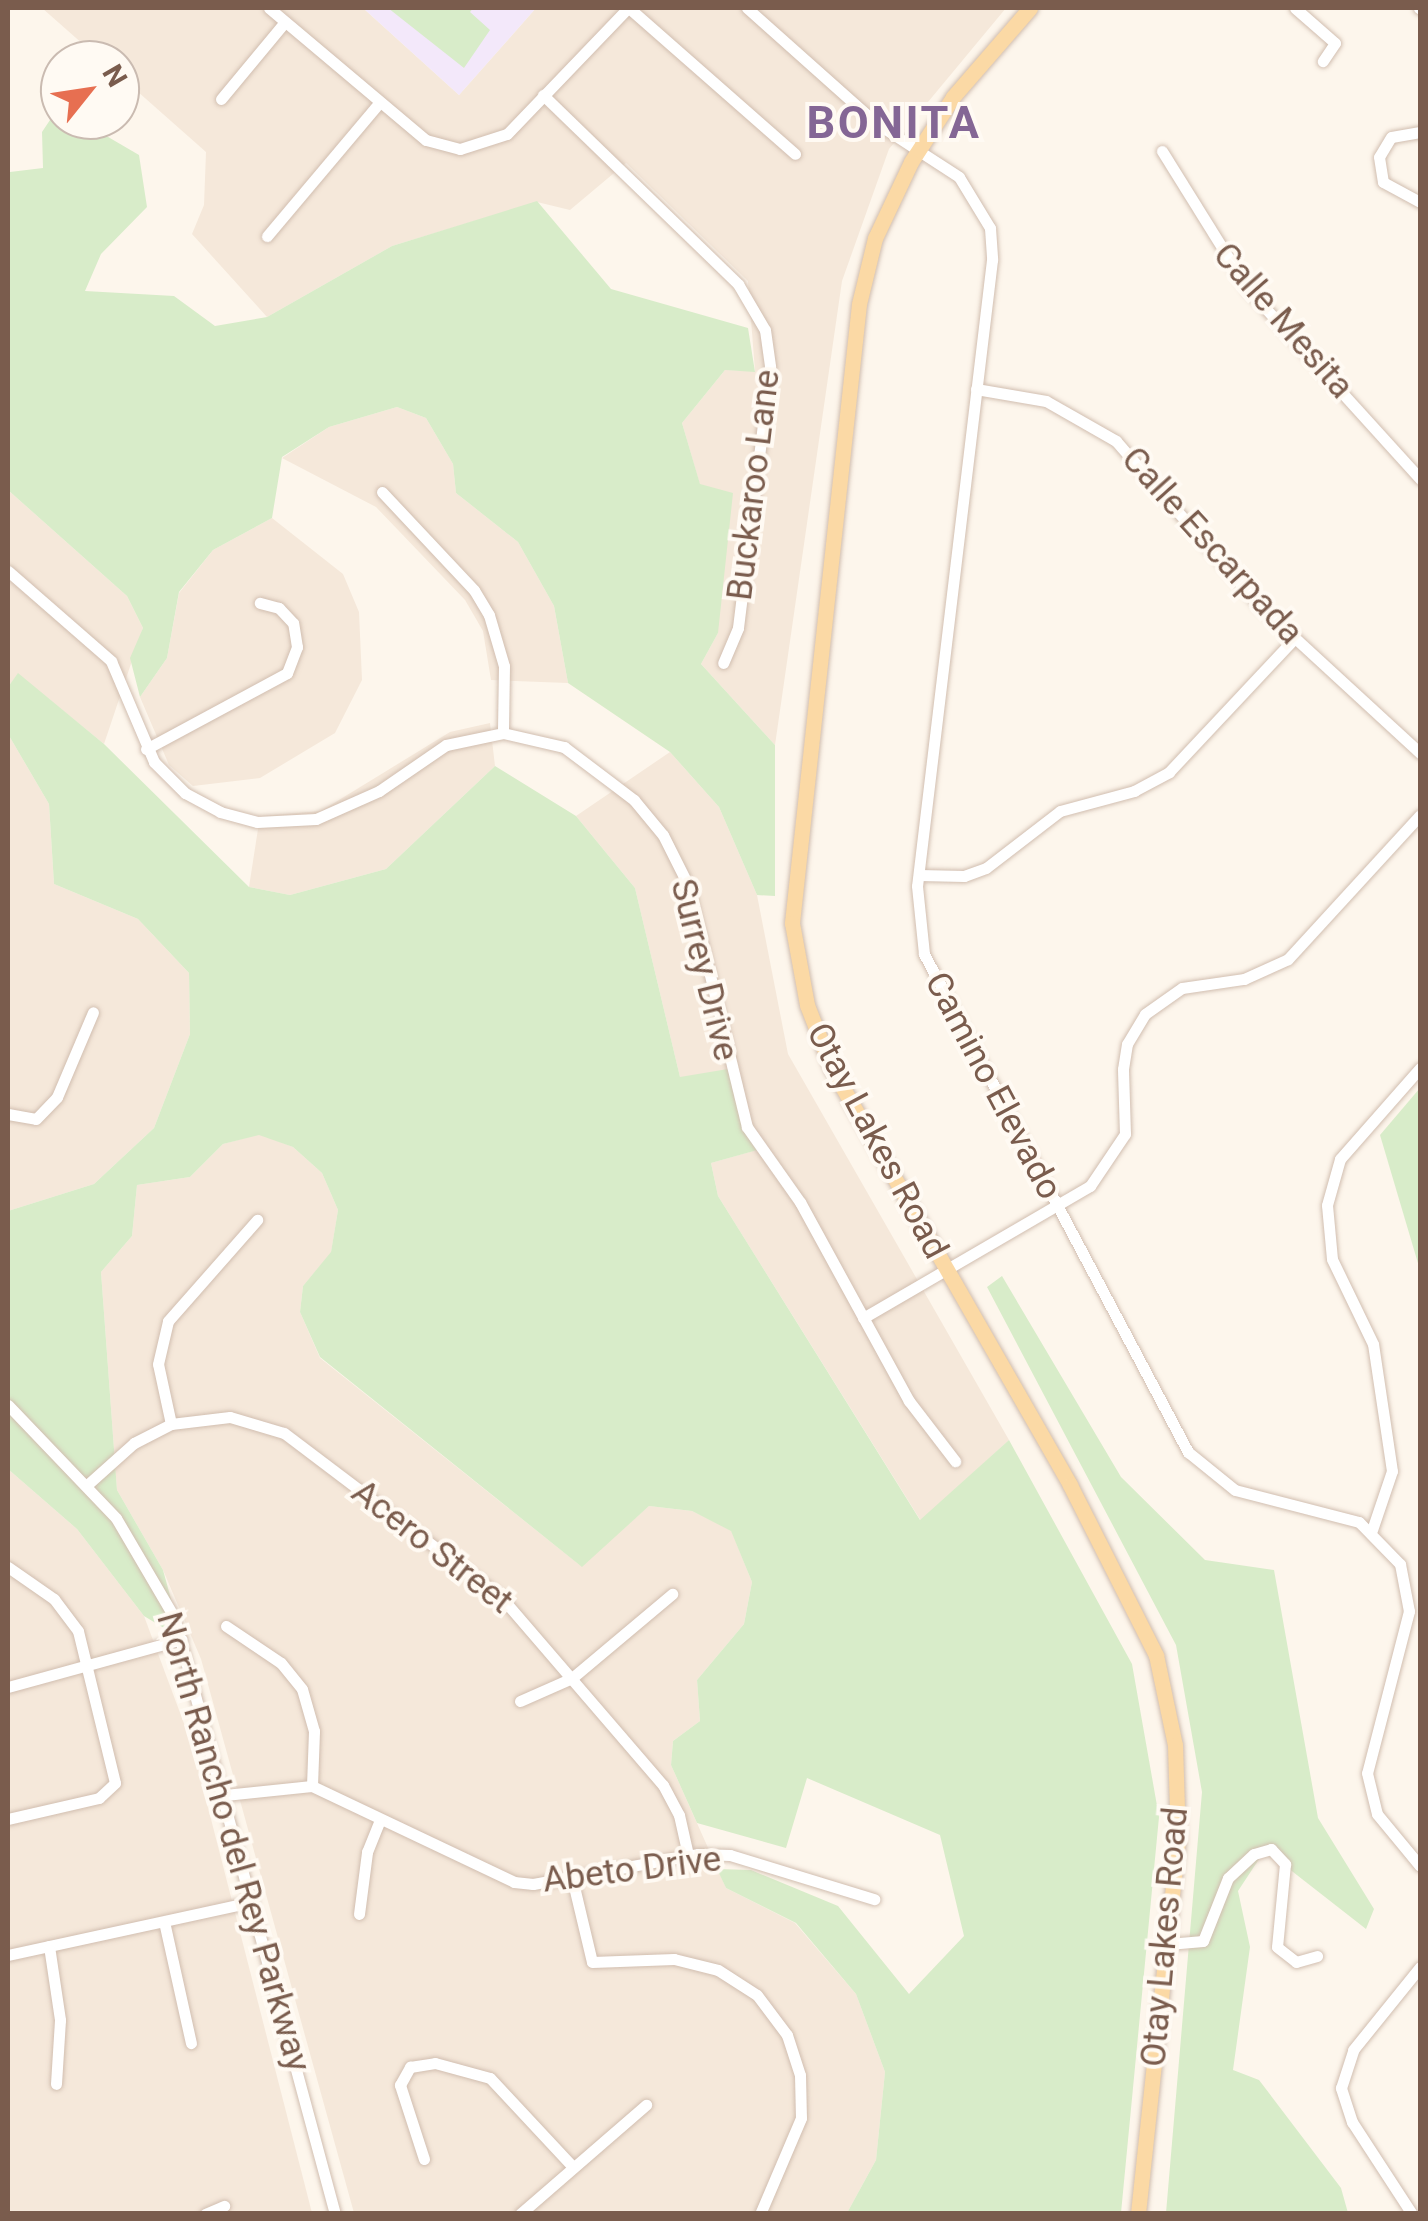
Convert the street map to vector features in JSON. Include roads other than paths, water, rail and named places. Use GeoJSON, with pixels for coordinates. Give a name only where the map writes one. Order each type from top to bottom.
{"type":"FeatureCollection","features":[{"type":"Feature","properties":{"kind":"main road","name":"Otay Lakes Road"},"geometry":{"type":"LineString","coordinates":[[1030,8],[952,97],[918,150],[875,238],[859,304],[791,902],[796,963],[818,1038],[942,1267],[1070,1485],[1156,1655],[1175,1745],[1178,1839],[1138,2214]]}},
{"type":"Feature","properties":{"kind":"street"},"geometry":{"type":"LineString","coordinates":[[268,8],[426,140],[468,148],[507,134],[628,8],[795,154]]}},
{"type":"Feature","properties":{"kind":"street","name":"Camino Elevado"},"geometry":{"type":"LineString","coordinates":[[747,8],[876,123],[966,184],[990,228],[976,390],[919,875],[916,919],[924,954],[1196,1462],[1243,1494],[1372,1530]]}},
{"type":"Feature","properties":{"kind":"street"},"geometry":{"type":"LineString","coordinates":[[1296,8],[1336,43],[1323,61]]}},
{"type":"Feature","properties":{"kind":"street"},"geometry":{"type":"LineString","coordinates":[[221,99],[285,22]]}},
{"type":"Feature","properties":{"kind":"street","name":"Buckaroo Lane"},"geometry":{"type":"LineString","coordinates":[[543,95],[738,284],[765,330],[770,367],[738,628],[723,663]]}},
{"type":"Feature","properties":{"kind":"street"},"geometry":{"type":"LineString","coordinates":[[266,236],[379,103]]}},
{"type":"Feature","properties":{"kind":"street"},"geometry":{"type":"LineString","coordinates":[[1420,132],[1390,137],[1378,157],[1384,182],[1420,202]]}},
{"type":"Feature","properties":{"kind":"street","name":"Calle Mesita"},"geometry":{"type":"LineString","coordinates":[[1162,151],[1248,289],[1420,480]]}},
{"type":"Feature","properties":{"kind":"street","name":"Calle Escarpada"},"geometry":{"type":"LineString","coordinates":[[976,390],[1046,401],[1116,441],[1294,639],[1420,752]]}},
{"type":"Feature","properties":{"kind":"street"},"geometry":{"type":"LineString","coordinates":[[382,492],[474,590],[489,615],[504,666],[502,733]]}},
{"type":"Feature","properties":{"kind":"street","name":"Surrey Drive"},"geometry":{"type":"LineString","coordinates":[[8,571],[112,661],[146,749],[174,784],[208,807],[244,820],[292,822],[342,812],[446,744],[502,733],[540,738],[575,753],[634,800],[663,836],[688,885],[747,1127],[800,1202],[909,1400],[954,1461]]}},
{"type":"Feature","properties":{"kind":"street"},"geometry":{"type":"LineString","coordinates":[[146,749],[287,673],[297,646],[292,623],[279,608],[260,603]]}},
{"type":"Feature","properties":{"kind":"street"},"geometry":{"type":"LineString","coordinates":[[919,875],[964,876],[986,868],[1060,811],[1134,791],[1169,772],[1294,639]]}},
{"type":"Feature","properties":{"kind":"street"},"geometry":{"type":"LineString","coordinates":[[863,1318],[942,1267],[1098,1179],[1121,1144],[1127,1044],[1144,1014],[1182,988],[1244,980],[1288,959],[1420,815]]}},
{"type":"Feature","properties":{"kind":"street"},"geometry":{"type":"LineString","coordinates":[[8,1114],[36,1118],[57,1096],[94,1012]]}},
{"type":"Feature","properties":{"kind":"street"},"geometry":{"type":"LineString","coordinates":[[1420,1068],[1340,1159],[1327,1205],[1332,1259],[1373,1344],[1392,1472],[1372,1530],[1400,1564],[1410,1604],[1368,1753],[1368,1782],[1383,1823],[1420,1866]]}},
{"type":"Feature","properties":{"kind":"street"},"geometry":{"type":"LineString","coordinates":[[170,1424],[158,1364],[168,1321],[257,1220]]}},
{"type":"Feature","properties":{"kind":"street","name":"North Rancho del Rey Parkway"},"geometry":{"type":"LineString","coordinates":[[8,1405],[87,1486],[141,1553],[182,1639],[335,2214]]}},
{"type":"Feature","properties":{"kind":"street","name":"Acero Street"},"geometry":{"type":"LineString","coordinates":[[87,1486],[134,1443],[170,1424],[242,1418],[296,1440],[502,1598],[662,1786],[679,1815],[688,1856]]}},
{"type":"Feature","properties":{"kind":"street"},"geometry":{"type":"LineString","coordinates":[[8,1566],[67,1613],[90,1666],[115,1782],[99,1798],[8,1819]]}},
{"type":"Feature","properties":{"kind":"street"},"geometry":{"type":"LineString","coordinates":[[520,1701],[572,1678],[672,1594]]}},
{"type":"Feature","properties":{"kind":"street"},"geometry":{"type":"LineString","coordinates":[[225,1795],[312,1786],[314,1730],[302,1689],[282,1663],[226,1626]]}},
{"type":"Feature","properties":{"kind":"street"},"geometry":{"type":"LineString","coordinates":[[8,1687],[182,1639]]}},
{"type":"Feature","properties":{"kind":"street","name":"Abeto Drive"},"geometry":{"type":"LineString","coordinates":[[312,1786],[494,1876],[534,1884],[688,1856],[748,1858],[874,1899]]}},
{"type":"Feature","properties":{"kind":"street"},"geometry":{"type":"LineString","coordinates":[[358,1914],[367,1852],[380,1820]]}},
{"type":"Feature","properties":{"kind":"street"},"geometry":{"type":"LineString","coordinates":[[1168,1944],[1203,1940],[1228,1878],[1254,1854],[1271,1849],[1285,1864],[1278,1947],[1296,1962],[1317,1956]]}},
{"type":"Feature","properties":{"kind":"street"},"geometry":{"type":"LineString","coordinates":[[572,1878],[592,1962],[674,1958],[718,1970],[757,1995],[787,2035],[800,2075],[800,2118],[760,2214]]}},
{"type":"Feature","properties":{"kind":"street"},"geometry":{"type":"LineString","coordinates":[[8,1955],[166,1926],[252,1902]]}},
{"type":"Feature","properties":{"kind":"street"},"geometry":{"type":"LineString","coordinates":[[166,1926],[191,2043]]}},
{"type":"Feature","properties":{"kind":"street"},"geometry":{"type":"LineString","coordinates":[[50,1946],[60,2020],[56,2084]]}},
{"type":"Feature","properties":{"kind":"street"},"geometry":{"type":"LineString","coordinates":[[1412,2214],[1352,2122],[1342,2088],[1353,2050],[1420,1967]]}},
{"type":"Feature","properties":{"kind":"street"},"geometry":{"type":"LineString","coordinates":[[424,2159],[400,2084],[410,2067],[436,2063],[490,2078],[572,2166]]}},
{"type":"Feature","properties":{"kind":"street"},"geometry":{"type":"LineString","coordinates":[[520,2214],[646,2105]]}},
{"type":"Feature","properties":{"kind":"street"},"geometry":{"type":"LineString","coordinates":[[205,2214],[224,2206]]}},
{"type":"Feature","properties":{"kind":"district","name":"BONITA"},"geometry":{"type":"Point","coordinates":[894,123]}}]}
